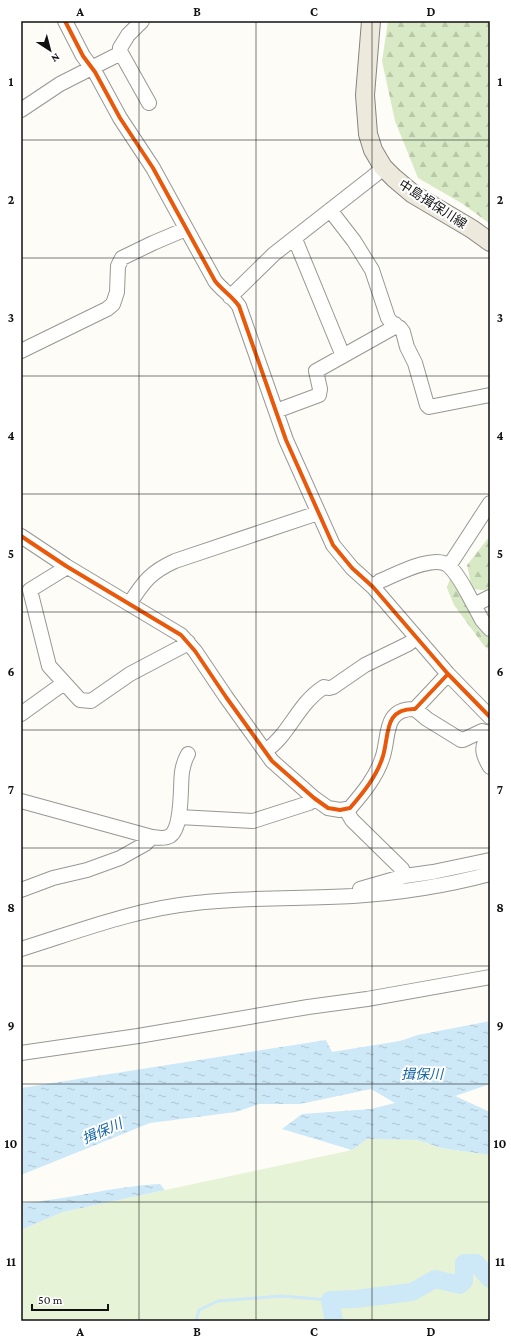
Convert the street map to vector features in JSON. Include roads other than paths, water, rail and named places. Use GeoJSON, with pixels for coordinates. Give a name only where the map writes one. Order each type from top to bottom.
{"type":"FeatureCollection","features":[{"type":"Feature","properties":{"kind":"main road","name":"中島揖保川線"},"geometry":{"type":"LineString","coordinates":[[371,21],[365,96],[368,134],[373,150],[383,167],[413,194],[472,229],[490,242]]}},
{"type":"Feature","properties":{"kind":"street"},"geometry":{"type":"LineString","coordinates":[[64,21],[120,118],[154,168],[215,281],[238,306],[286,440],[333,545],[352,568],[373,587],[448,674],[490,717]]}},
{"type":"Feature","properties":{"kind":"street"},"geometry":{"type":"LineString","coordinates":[[142,21],[128,36],[120,48],[121,53],[148,103]]}},
{"type":"Feature","properties":{"kind":"street"},"geometry":{"type":"LineString","coordinates":[[21,110],[60,84],[121,53]]}},
{"type":"Feature","properties":{"kind":"street"},"geometry":{"type":"LineString","coordinates":[[230,297],[261,265],[383,167]]}},
{"type":"Feature","properties":{"kind":"street"},"geometry":{"type":"LineString","coordinates":[[330,210],[354,242],[372,270],[390,322],[395,324],[403,332],[407,347],[415,363],[427,406],[429,407],[490,395]]}},
{"type":"Feature","properties":{"kind":"street"},"geometry":{"type":"LineString","coordinates":[[21,351],[107,309],[113,304],[118,292],[118,266],[122,258],[186,229]]}},
{"type":"Feature","properties":{"kind":"street"},"geometry":{"type":"LineString","coordinates":[[293,240],[297,244],[343,356]]}},
{"type":"Feature","properties":{"kind":"street"},"geometry":{"type":"LineString","coordinates":[[276,411],[319,395],[320,389],[316,371],[391,329],[395,324]]}},
{"type":"Feature","properties":{"kind":"street"},"geometry":{"type":"LineString","coordinates":[[449,566],[490,503]]}},
{"type":"Feature","properties":{"kind":"street"},"geometry":{"type":"LineString","coordinates":[[130,603],[142,583],[163,567],[175,561],[318,513]]}},
{"type":"Feature","properties":{"kind":"street"},"geometry":{"type":"LineString","coordinates":[[21,536],[66,566],[130,603],[181,635],[188,642],[272,761],[314,798],[328,808],[346,810],[350,808],[368,786],[382,759],[389,724],[394,716],[401,711],[415,709],[427,719],[461,740],[482,731],[490,733],[484,741],[483,749],[484,757],[490,766]]}},
{"type":"Feature","properties":{"kind":"street"},"geometry":{"type":"LineString","coordinates":[[373,587],[380,581],[434,561],[443,563],[449,566],[458,578],[482,620],[490,629]]}},
{"type":"Feature","properties":{"kind":"street"},"geometry":{"type":"LineString","coordinates":[[66,566],[64,569],[30,590],[49,666],[80,700],[91,701],[130,674],[188,642]]}},
{"type":"Feature","properties":{"kind":"street"},"geometry":{"type":"LineString","coordinates":[[474,605],[490,597]]}},
{"type":"Feature","properties":{"kind":"street"},"geometry":{"type":"LineString","coordinates":[[265,751],[274,746],[298,712],[313,694],[324,687],[333,687],[365,665],[408,644],[416,638]]}},
{"type":"Feature","properties":{"kind":"street"},"geometry":{"type":"LineString","coordinates":[[415,709],[448,674]]}},
{"type":"Feature","properties":{"kind":"street"},"geometry":{"type":"LineString","coordinates":[[21,714],[64,683]]}},
{"type":"Feature","properties":{"kind":"street"},"geometry":{"type":"LineString","coordinates":[[21,801],[152,837],[163,838],[171,836],[176,829],[179,817],[182,772],[188,754]]}},
{"type":"Feature","properties":{"kind":"street"},"geometry":{"type":"LineString","coordinates":[[179,817],[253,821],[309,803],[314,798]]}},
{"type":"Feature","properties":{"kind":"street"},"geometry":{"type":"LineString","coordinates":[[346,810],[352,820],[402,869],[405,876]]}},
{"type":"Feature","properties":{"kind":"street"},"geometry":{"type":"LineString","coordinates":[[21,890],[52,878],[87,870],[120,858],[145,844],[152,837]]}},
{"type":"Feature","properties":{"kind":"street"},"geometry":{"type":"LineString","coordinates":[[352,896],[359,890],[405,876],[433,872],[490,860]]}},
{"type":"Feature","properties":{"kind":"street"},"geometry":{"type":"LineString","coordinates":[[21,949],[109,920],[195,903],[241,899],[352,896],[437,887],[490,874]]}},
{"type":"Feature","properties":{"kind":"street"},"geometry":{"type":"LineString","coordinates":[[21,1053],[138,1036],[301,1008],[367,1000],[490,977]]}},
{"type":"Feature","properties":{"kind":"water","name":"揖保川"},"geometry":{"type":"Polygon","coordinates":[[[490,1021],[490,1084],[455,1096],[490,1112],[490,1155],[441,1148],[418,1140],[367,1139],[352,1150],[282,1129],[302,1114],[371,1109],[395,1103],[371,1089],[300,1104],[259,1104],[236,1112],[150,1123],[21,1175],[21,1088],[326,1040],[332,1052],[400,1041],[418,1035],[490,1021]]]}},
{"type":"Feature","properties":{"kind":"water"},"geometry":{"type":"Polygon","coordinates":[[[160,1184],[165,1190],[63,1212],[21,1230],[21,1203],[56,1199],[125,1187],[160,1184]]]}},
{"type":"Feature","properties":{"kind":"waterway"},"geometry":{"type":"LineString","coordinates":[[334,1321],[330,1300],[355,1299],[412,1292],[435,1279],[460,1285],[464,1281],[464,1263],[476,1263],[490,1279]]}},
{"type":"Feature","properties":{"kind":"waterway"},"geometry":{"type":"LineString","coordinates":[[196,1321],[199,1310],[218,1301],[281,1296],[330,1300]]}}]}
